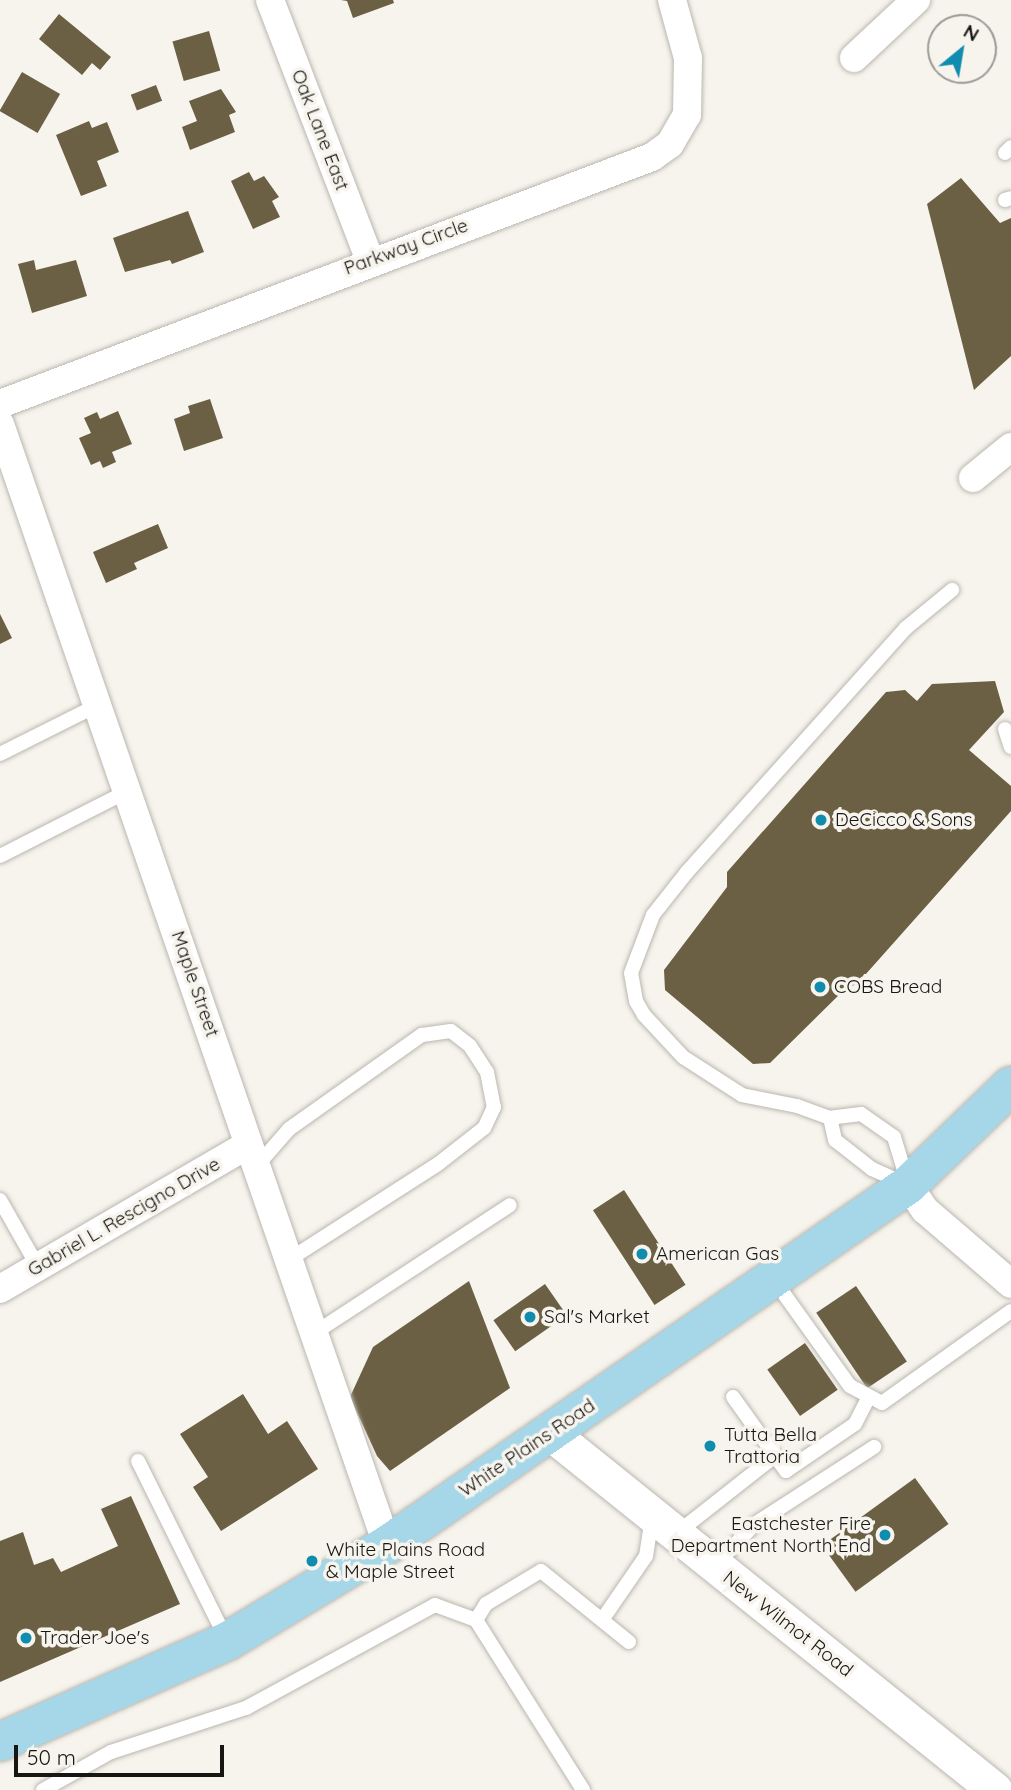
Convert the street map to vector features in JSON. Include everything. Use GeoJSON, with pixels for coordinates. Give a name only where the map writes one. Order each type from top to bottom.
{"type":"FeatureCollection","features":[{"type":"Feature","properties":{"kind":"main road","name":"White Plains Road"},"geometry":{"type":"LineString","coordinates":[[0,1742],[228,1642],[387,1545],[548,1431],[908,1185],[1011,1086]]}},
{"type":"Feature","properties":{"kind":"street","name":"Oak Lane East"},"geometry":{"type":"LineString","coordinates":[[270,0],[370,261]]}},
{"type":"Feature","properties":{"kind":"street","name":"Parkway Circle"},"geometry":{"type":"LineString","coordinates":[[0,404],[370,261],[652,157],[670,145],[687,115],[691,88],[672,0]]}},
{"type":"Feature","properties":{"kind":"street"},"geometry":{"type":"LineString","coordinates":[[854,58],[916,0]]}},
{"type":"Feature","properties":{"kind":"street","name":"Maple Street"},"geometry":{"type":"LineString","coordinates":[[0,424],[5,456],[98,705],[251,1157],[387,1545]]}},
{"type":"Feature","properties":{"kind":"street"},"geometry":{"type":"LineString","coordinates":[[973,478],[1011,447]]}},
{"type":"Feature","properties":{"kind":"street","name":"Gabriel L. Rescigno Drive"},"geometry":{"type":"LineString","coordinates":[[0,1289],[251,1157]]}},
{"type":"Feature","properties":{"kind":"street"},"geometry":{"type":"LineString","coordinates":[[908,1185],[925,1210],[1011,1284]]}},
{"type":"Feature","properties":{"kind":"street","name":"New Wilmot Road"},"geometry":{"type":"LineString","coordinates":[[548,1431],[995,1790]]}},
{"type":"Feature","properties":{"kind":"lane"},"geometry":{"type":"LineString","coordinates":[[908,1185],[899,1145],[888,1130],[861,1114],[830,1118],[797,1106],[742,1095],[683,1057],[636,1001],[631,973],[640,942],[653,915],[687,872],[906,628],[952,590]]}},
{"type":"Feature","properties":{"kind":"lane"},"geometry":{"type":"LineString","coordinates":[[0,754],[98,705]]}},
{"type":"Feature","properties":{"kind":"lane"},"geometry":{"type":"LineString","coordinates":[[1005,729],[1011,747]]}},
{"type":"Feature","properties":{"kind":"lane"},"geometry":{"type":"LineString","coordinates":[[0,856],[128,791]]}},
{"type":"Feature","properties":{"kind":"lane"},"geometry":{"type":"LineString","coordinates":[[251,1157],[422,1035],[451,1031],[470,1046],[487,1072],[494,1107],[484,1128],[438,1164],[288,1261]]}},
{"type":"Feature","properties":{"kind":"lane"},"geometry":{"type":"LineString","coordinates":[[830,1118],[835,1140],[872,1169],[908,1185]]}},
{"type":"Feature","properties":{"kind":"lane"},"geometry":{"type":"LineString","coordinates":[[0,1200],[38,1267]]}},
{"type":"Feature","properties":{"kind":"lane"},"geometry":{"type":"LineString","coordinates":[[313,1334],[510,1205]]}},
{"type":"Feature","properties":{"kind":"lane"},"geometry":{"type":"LineString","coordinates":[[773,1279],[850,1385],[882,1403],[1011,1311]]}},
{"type":"Feature","properties":{"kind":"lane"},"geometry":{"type":"LineString","coordinates":[[733,1397],[786,1471],[855,1424],[869,1396]]}},
{"type":"Feature","properties":{"kind":"lane"},"geometry":{"type":"LineString","coordinates":[[713,1566],[755,1524],[874,1447]]}},
{"type":"Feature","properties":{"kind":"lane"},"geometry":{"type":"LineString","coordinates":[[602,1620],[664,1526],[775,1457]]}},
{"type":"Feature","properties":{"kind":"lane"},"geometry":{"type":"LineString","coordinates":[[138,1461],[228,1642]]}},
{"type":"Feature","properties":{"kind":"lane"},"geometry":{"type":"LineString","coordinates":[[476,1620],[486,1604],[541,1571],[629,1642]]}},
{"type":"Feature","properties":{"kind":"lane"},"geometry":{"type":"LineString","coordinates":[[43,1790],[111,1752],[246,1708],[332,1665],[415,1612],[435,1605],[476,1620],[583,1790]]}},
{"type":"Feature","properties":{"kind":"building"},"geometry":{"type":"Polygon","coordinates":[[[341,0],[393,0],[394,3],[353,18],[347,1],[341,0]]]}},
{"type":"Feature","properties":{"kind":"building"},"geometry":{"type":"Polygon","coordinates":[[[59,14],[111,57],[100,70],[92,63],[82,75],[39,39],[59,14]]]}},
{"type":"Feature","properties":{"kind":"building"},"geometry":{"type":"Polygon","coordinates":[[[209,31],[220,70],[184,81],[172,41],[209,31]]]}},
{"type":"Feature","properties":{"kind":"building"},"geometry":{"type":"Polygon","coordinates":[[[22,72],[60,94],[38,133],[0,111],[22,72]]]}},
{"type":"Feature","properties":{"kind":"building"},"geometry":{"type":"Polygon","coordinates":[[[156,85],[162,101],[137,111],[131,95],[156,85]]]}},
{"type":"Feature","properties":{"kind":"building"},"geometry":{"type":"Polygon","coordinates":[[[221,89],[236,112],[229,115],[235,132],[190,150],[182,127],[197,121],[189,101],[221,89]]]}},
{"type":"Feature","properties":{"kind":"building"},"geometry":{"type":"Polygon","coordinates":[[[89,121],[92,128],[107,122],[119,152],[97,161],[107,186],[81,196],[56,135],[89,121]]]}},
{"type":"Feature","properties":{"kind":"building"},"geometry":{"type":"Polygon","coordinates":[[[249,172],[254,181],[264,176],[279,197],[272,201],[280,217],[253,229],[231,181],[249,172]]]}},
{"type":"Feature","properties":{"kind":"building"},"geometry":{"type":"Polygon","coordinates":[[[961,178],[1000,223],[1011,218],[1011,356],[974,390],[927,204],[961,178]]]}},
{"type":"Feature","properties":{"kind":"building"},"geometry":{"type":"Polygon","coordinates":[[[188,211],[204,252],[172,264],[170,260],[125,272],[113,238],[188,211]]]}},
{"type":"Feature","properties":{"kind":"building"},"geometry":{"type":"Polygon","coordinates":[[[34,260],[36,270],[76,260],[87,296],[32,313],[18,264],[34,260]]]}},
{"type":"Feature","properties":{"kind":"building"},"geometry":{"type":"Polygon","coordinates":[[[210,399],[223,438],[184,451],[174,419],[190,413],[188,406],[210,399]]]}},
{"type":"Feature","properties":{"kind":"building"},"geometry":{"type":"Polygon","coordinates":[[[118,411],[132,444],[112,452],[116,462],[103,468],[100,461],[91,465],[79,438],[91,433],[84,418],[97,412],[100,419],[118,411]]]}},
{"type":"Feature","properties":{"kind":"building"},"geometry":{"type":"Polygon","coordinates":[[[158,524],[168,548],[134,563],[137,569],[106,583],[93,552],[158,524]]]}},
{"type":"Feature","properties":{"kind":"building"},"geometry":{"type":"Polygon","coordinates":[[[0,614],[12,638],[0,644],[0,614]]]}},
{"type":"Feature","properties":{"kind":"building"},"geometry":{"type":"Polygon","coordinates":[[[995,681],[1004,712],[969,750],[1011,786],[1011,811],[857,984],[846,988],[770,1063],[753,1064],[665,990],[664,970],[727,887],[727,872],[886,692],[905,690],[917,701],[932,684],[995,681]]]}},
{"type":"Feature","properties":{"kind":"building"},"geometry":{"type":"Polygon","coordinates":[[[624,1190],[686,1285],[655,1305],[593,1210],[624,1190]]]}},
{"type":"Feature","properties":{"kind":"building"},"geometry":{"type":"Polygon","coordinates":[[[469,1281],[510,1388],[390,1471],[377,1456],[350,1397],[373,1347],[469,1281]]]}},
{"type":"Feature","properties":{"kind":"building","name":"Sal's Market"},"geometry":{"type":"Polygon","coordinates":[[[545,1284],[567,1315],[515,1351],[493,1320],[545,1284]]]}},
{"type":"Feature","properties":{"kind":"building"},"geometry":{"type":"Polygon","coordinates":[[[856,1286],[907,1361],[867,1388],[816,1313],[856,1286]]]}},
{"type":"Feature","properties":{"kind":"building"},"geometry":{"type":"Polygon","coordinates":[[[805,1343],[838,1390],[800,1416],[767,1369],[805,1343]]]}},
{"type":"Feature","properties":{"kind":"building"},"geometry":{"type":"Polygon","coordinates":[[[243,1394],[268,1434],[287,1421],[318,1469],[221,1531],[193,1487],[208,1477],[180,1434],[243,1394]]]}},
{"type":"Feature","properties":{"kind":"building","name":"Eastchester Fire Department North End"},"geometry":{"type":"Polygon","coordinates":[[[915,1478],[949,1524],[855,1592],[822,1546],[915,1478]]]}},
{"type":"Feature","properties":{"kind":"building"},"geometry":{"type":"Polygon","coordinates":[[[131,1496],[180,1604],[0,1682],[0,1541],[23,1532],[34,1565],[53,1558],[61,1572],[118,1546],[101,1509],[131,1496]]]}},
{"type":"Feature","properties":{"kind":"place","name":"DeCicco & Sons"},"geometry":{"type":"Point","coordinates":[821,820]}},
{"type":"Feature","properties":{"kind":"place","name":"COBS Bread"},"geometry":{"type":"Point","coordinates":[820,987]}},
{"type":"Feature","properties":{"kind":"place","name":"American Gas"},"geometry":{"type":"Point","coordinates":[642,1254]}},
{"type":"Feature","properties":{"kind":"place","name":"Sal's Market"},"geometry":{"type":"Point","coordinates":[530,1317]}},
{"type":"Feature","properties":{"kind":"place","name":"Tutta Bella Trattoria"},"geometry":{"type":"Point","coordinates":[710,1446]}},
{"type":"Feature","properties":{"kind":"place","name":"Eastchester Fire Department North End"},"geometry":{"type":"Point","coordinates":[885,1535]}},
{"type":"Feature","properties":{"kind":"place","name":"White Plains Road & Maple Street"},"geometry":{"type":"Point","coordinates":[312,1561]}},
{"type":"Feature","properties":{"kind":"place","name":"Trader Joe's"},"geometry":{"type":"Point","coordinates":[26,1638]}}]}
